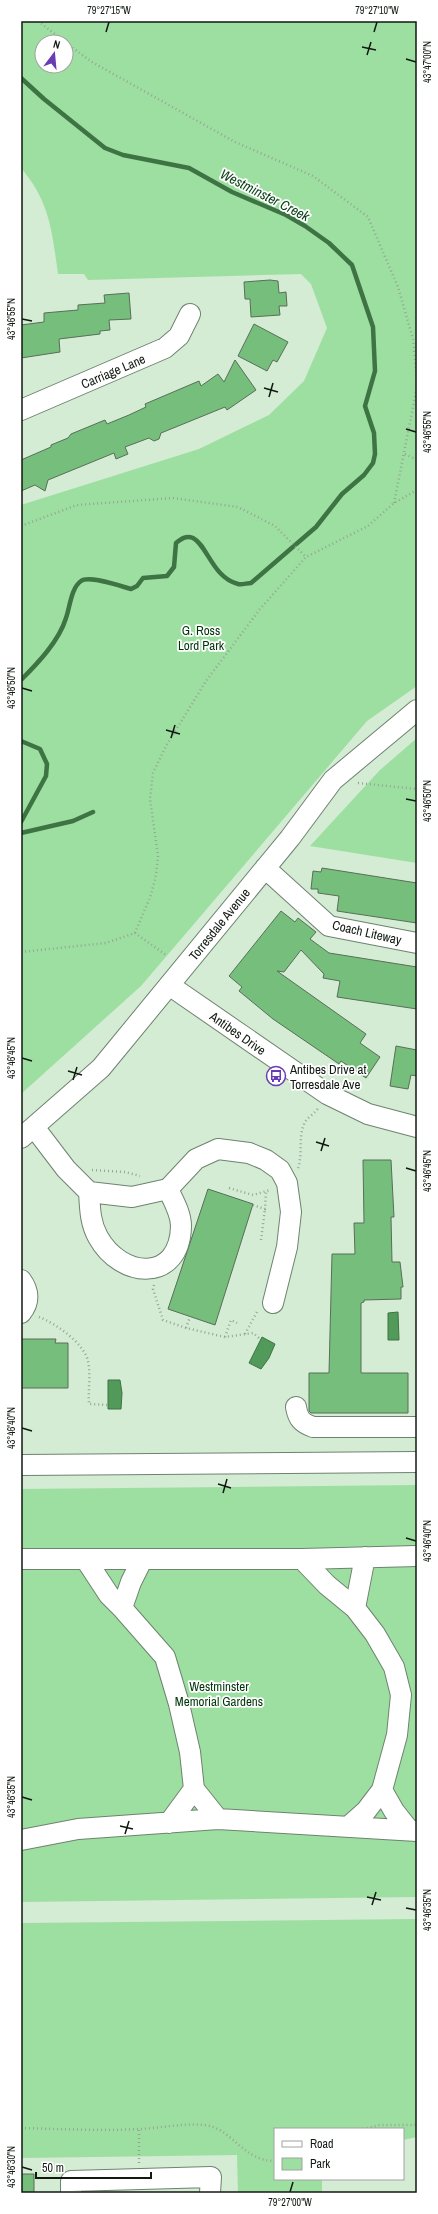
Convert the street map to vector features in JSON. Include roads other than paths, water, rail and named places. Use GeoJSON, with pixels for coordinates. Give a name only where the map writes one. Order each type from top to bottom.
{"type":"FeatureCollection","features":[{"type":"Feature","properties":{"kind":"street","name":"Carriage Lane"},"geometry":{"type":"LineString","coordinates":[[21,410],[165,348],[179,336],[190,314]]}},
{"type":"Feature","properties":{"kind":"street","name":"Torresdale Avenue"},"geometry":{"type":"LineString","coordinates":[[27,1132],[101,1068],[265,868],[333,780],[417,710]]}},
{"type":"Feature","properties":{"kind":"street","name":"Coach Liteway"},"geometry":{"type":"LineString","coordinates":[[265,868],[329,926],[417,943]]}},
{"type":"Feature","properties":{"kind":"street","name":"Antibes Drive"},"geometry":{"type":"LineString","coordinates":[[169,985],[327,1094],[368,1114],[417,1127]]}},
{"type":"Feature","properties":{"kind":"street"},"geometry":{"type":"LineString","coordinates":[[27,1132],[89,1192],[132,1197],[162,1190],[196,1159],[218,1149],[249,1153],[266,1160],[280,1170],[287,1183],[290,1219],[287,1247],[273,1303]]}},
{"type":"Feature","properties":{"kind":"street"},"geometry":{"type":"LineString","coordinates":[[89,1192],[90,1213],[98,1236],[107,1251],[120,1262],[137,1269],[150,1270],[160,1266],[174,1255],[179,1241],[181,1225],[177,1208],[162,1190]]}},
{"type":"Feature","properties":{"kind":"street"},"geometry":{"type":"LineString","coordinates":[[21,1280],[28,1292],[28,1314]]}},
{"type":"Feature","properties":{"kind":"street"},"geometry":{"type":"LineString","coordinates":[[296,1407],[298,1416],[304,1424],[313,1427],[417,1427]]}},
{"type":"Feature","properties":{"kind":"street"},"geometry":{"type":"LineString","coordinates":[[21,1465],[417,1462]]}},
{"type":"Feature","properties":{"kind":"street"},"geometry":{"type":"LineString","coordinates":[[21,1559],[302,1559],[417,1556]]}},
{"type":"Feature","properties":{"kind":"street"},"geometry":{"type":"LineString","coordinates":[[355,1608],[365,1558]]}},
{"type":"Feature","properties":{"kind":"street"},"geometry":{"type":"LineString","coordinates":[[302,1559],[327,1585],[355,1608],[375,1634],[394,1667],[401,1695],[397,1735],[382,1790],[366,1811],[349,1826]]}},
{"type":"Feature","properties":{"kind":"street"},"geometry":{"type":"LineString","coordinates":[[86,1560],[108,1595],[122,1608],[165,1657],[179,1704],[190,1752],[194,1788],[218,1819]]}},
{"type":"Feature","properties":{"kind":"street"},"geometry":{"type":"LineString","coordinates":[[122,1608],[131,1582],[142,1560]]}},
{"type":"Feature","properties":{"kind":"street"},"geometry":{"type":"LineString","coordinates":[[169,1822],[194,1788]]}},
{"type":"Feature","properties":{"kind":"street"},"geometry":{"type":"LineString","coordinates":[[382,1790],[394,1811],[413,1831]]}},
{"type":"Feature","properties":{"kind":"street"},"geometry":{"type":"LineString","coordinates":[[21,1840],[78,1829],[218,1819],[413,1831]]}},
{"type":"Feature","properties":{"kind":"street"},"geometry":{"type":"LineString","coordinates":[[71,2193],[71,2181],[211,2177],[210,2193]]}},
{"type":"Feature","properties":{"kind":"waterway","name":"Westminster Creek"},"geometry":{"type":"LineString","coordinates":[[21,78],[44,99],[105,148],[123,155],[189,168],[232,192],[286,215],[329,243],[352,265],[373,327],[375,371],[365,406],[374,433],[375,454],[373,463],[364,475],[342,494],[316,527],[251,583],[240,584],[229,581],[216,569],[198,542],[193,538],[188,537],[176,543],[174,567],[167,576],[143,578],[137,586],[131,589],[91,579],[81,581],[73,593],[63,627],[41,659],[21,680]]}},
{"type":"Feature","properties":{"kind":"waterway","name":"Westminster Creek"},"geometry":{"type":"LineString","coordinates":[[21,741],[40,749],[47,764],[46,776],[21,822]]}},
{"type":"Feature","properties":{"kind":"waterway"},"geometry":{"type":"LineString","coordinates":[[21,833],[73,821],[93,812]]}},
{"type":"Feature","properties":{"kind":"place","name":"Antibes Drive at Torresdale Ave"},"geometry":{"type":"Point","coordinates":[276,1076]}},
{"type":"Feature","properties":{"kind":"park label","name":"G. Ross Lord Park"},"geometry":{"type":"Point","coordinates":[201,638]}},
{"type":"Feature","properties":{"kind":"park label","name":"Westminster Memorial Gardens"},"geometry":{"type":"Point","coordinates":[219,1694]}}]}
